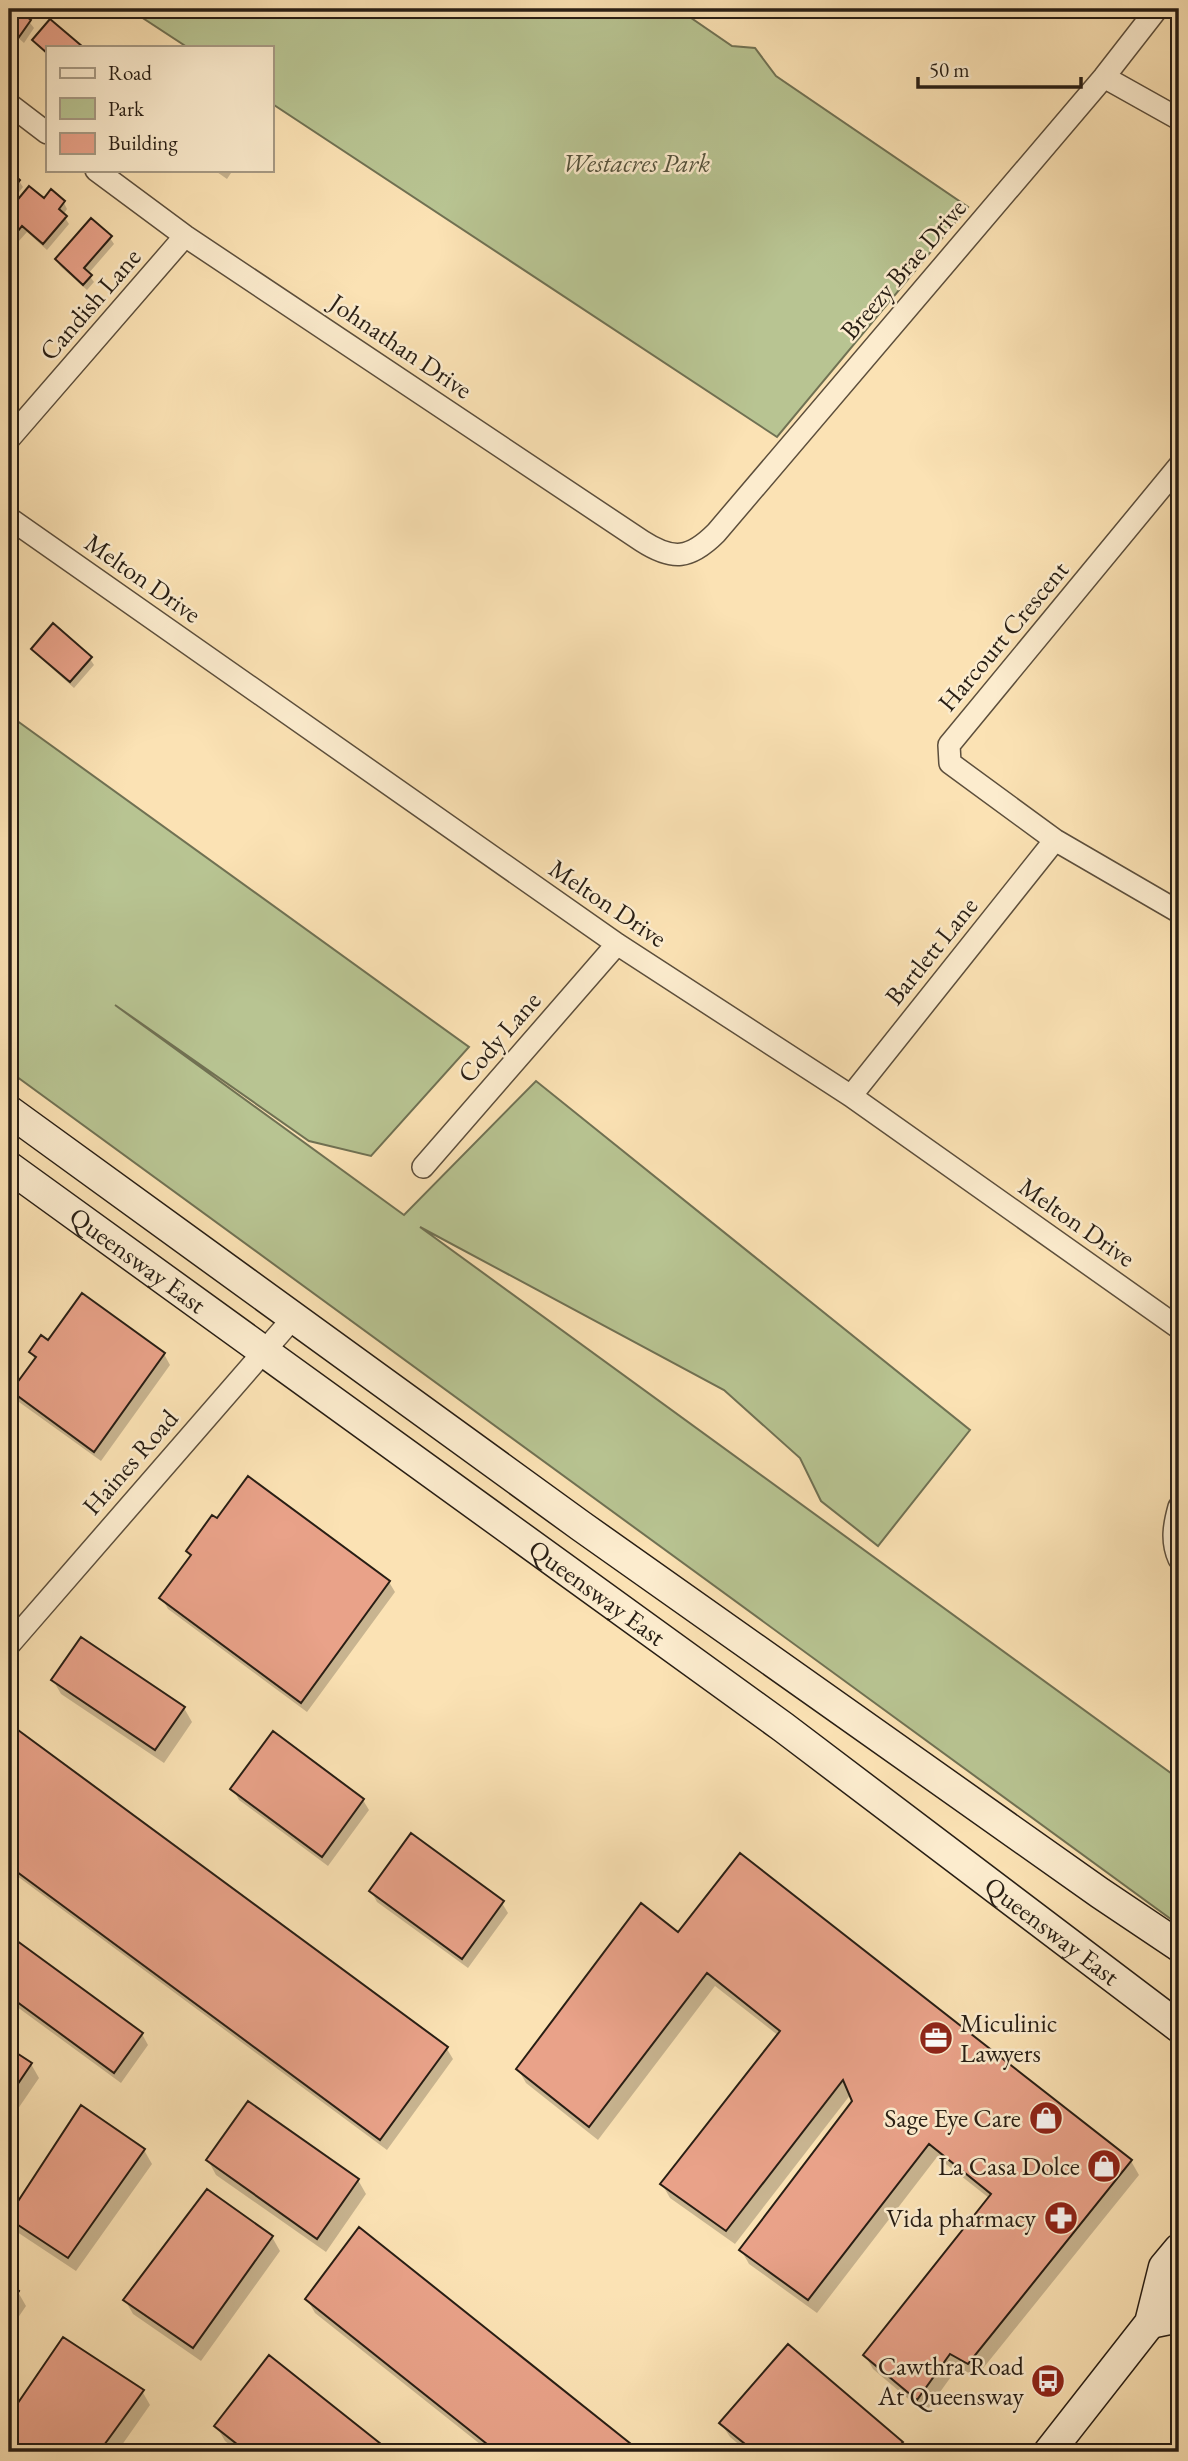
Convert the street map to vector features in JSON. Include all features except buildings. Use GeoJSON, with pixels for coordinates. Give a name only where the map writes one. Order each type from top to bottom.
{"type":"FeatureCollection","features":[{"type":"Feature","properties":{"kind":"main road","name":"Queensway East"},"geometry":{"type":"LineString","coordinates":[[9,1111],[593,1534],[1179,1946]]}},
{"type":"Feature","properties":{"kind":"main road","name":"Queensway East"},"geometry":{"type":"LineString","coordinates":[[9,1167],[783,1727],[1179,2027]]}},
{"type":"Feature","properties":{"kind":"main road"},"geometry":{"type":"LineString","coordinates":[[1049,2452],[1150,2323],[1164,2267],[1179,2249]]}},
{"type":"Feature","properties":{"kind":"main road"},"geometry":{"type":"LineString","coordinates":[[1150,2323],[1179,2317]]}},
{"type":"Feature","properties":{"kind":"street","name":"Breezy Brae Drive"},"geometry":{"type":"LineString","coordinates":[[682,555],[702,547],[716,533],[1104,77],[1157,9]]}},
{"type":"Feature","properties":{"kind":"street"},"geometry":{"type":"LineString","coordinates":[[1104,77],[1179,119]]}},
{"type":"Feature","properties":{"kind":"street"},"geometry":{"type":"LineString","coordinates":[[9,104],[46,132]]}},
{"type":"Feature","properties":{"kind":"street","name":"Johnathan Drive"},"geometry":{"type":"LineString","coordinates":[[99,172],[185,236],[660,553],[682,555]]}},
{"type":"Feature","properties":{"kind":"street","name":"Candish Lane"},"geometry":{"type":"LineString","coordinates":[[9,439],[185,236]]}},
{"type":"Feature","properties":{"kind":"street","name":"Harcourt Crescent"},"geometry":{"type":"LineString","coordinates":[[1179,467],[949,745],[950,763],[1055,840],[1179,912]]}},
{"type":"Feature","properties":{"kind":"street","name":"Melton Drive"},"geometry":{"type":"LineString","coordinates":[[9,518],[617,944],[851,1096],[1179,1328]]}},
{"type":"Feature","properties":{"kind":"street","name":"Bartlett Lane"},"geometry":{"type":"LineString","coordinates":[[851,1096],[1055,840]]}},
{"type":"Feature","properties":{"kind":"street","name":"Cody Lane"},"geometry":{"type":"LineString","coordinates":[[423,1167],[617,944]]}},
{"type":"Feature","properties":{"kind":"street","name":"Haines Road"},"geometry":{"type":"LineString","coordinates":[[9,1645],[294,1317]]}},
{"type":"Feature","properties":{"kind":"street"},"geometry":{"type":"LineString","coordinates":[[1179,1507],[1173,1527],[1174,1544],[1179,1559]]}},
{"type":"Feature","properties":{"kind":"green space","name":"Westacres Park"},"geometry":{"type":"Polygon","coordinates":[[[129,9],[678,9],[732,46],[755,48],[776,76],[968,207],[777,437],[273,104],[273,46],[185,46],[129,9]]]}},
{"type":"Feature","properties":{"kind":"green space"},"geometry":{"type":"Polygon","coordinates":[[[9,715],[469,1047],[371,1156],[309,1141],[115,1005],[404,1215],[536,1081],[970,1430],[878,1546],[821,1501],[800,1458],[724,1390],[420,1227],[1179,1779],[1179,1925],[9,1071],[9,715]]]}},
{"type":"Feature","properties":{"kind":"place","name":"Miculinic Lawyers"},"geometry":{"type":"Point","coordinates":[936,2038]}},
{"type":"Feature","properties":{"kind":"place","name":"Sage Eye Care"},"geometry":{"type":"Point","coordinates":[1046,2118]}},
{"type":"Feature","properties":{"kind":"place","name":"La Casa Dolce"},"geometry":{"type":"Point","coordinates":[1104,2166]}},
{"type":"Feature","properties":{"kind":"place","name":"Vida pharmacy"},"geometry":{"type":"Point","coordinates":[1061,2218]}},
{"type":"Feature","properties":{"kind":"place","name":"Cawthra Road At Queensway"},"geometry":{"type":"Point","coordinates":[1048,2381]}}]}
